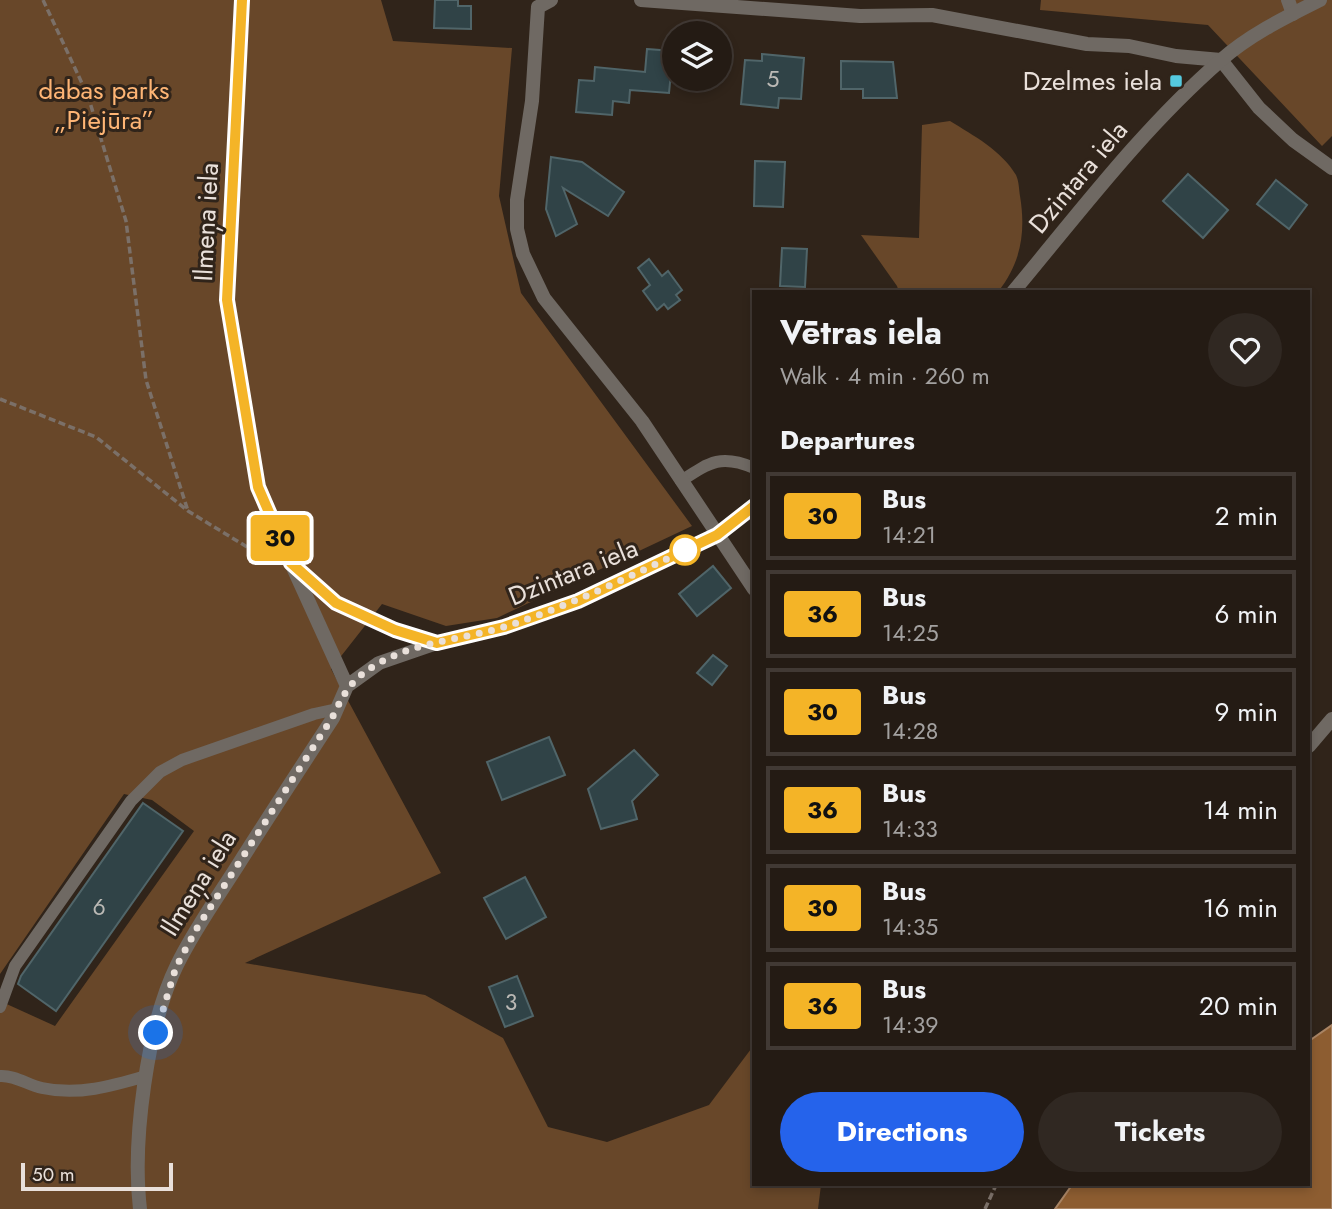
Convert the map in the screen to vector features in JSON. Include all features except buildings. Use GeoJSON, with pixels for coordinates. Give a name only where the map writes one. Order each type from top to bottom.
{"type":"FeatureCollection","features":[{"type":"Feature","properties":{"kind":"street","name":"Ilmeņa iela"},"geometry":{"type":"LineString","coordinates":[[140,1209],[139,1149],[146,1076],[161,1012],[176,967],[197,928],[337,709],[347,686],[258,487],[227,300],[242,0]]}},
{"type":"Feature","properties":{"kind":"street"},"geometry":{"type":"LineString","coordinates":[[641,0],[860,16],[932,15],[1087,44],[1129,46],[1176,56],[1221,60],[1259,108],[1293,140],[1332,168]]}},
{"type":"Feature","properties":{"kind":"street","name":"Dzintara iela"},"geometry":{"type":"LineString","coordinates":[[1015,290],[1154,124],[1221,60],[1291,7],[1320,0]]}},
{"type":"Feature","properties":{"kind":"street"},"geometry":{"type":"LineString","coordinates":[[545,4],[517,200],[517,229],[523,254],[544,298],[642,421],[752,586]]}},
{"type":"Feature","properties":{"kind":"street","name":"Dzintara iela"},"geometry":{"type":"LineString","coordinates":[[437,643],[504,627],[578,601],[717,535],[752,508]]}},
{"type":"Feature","properties":{"kind":"street","name":"Ilmeņa iela"},"geometry":{"type":"LineString","coordinates":[[291,563],[336,603],[395,630],[437,643]]}},
{"type":"Feature","properties":{"kind":"street"},"geometry":{"type":"LineString","coordinates":[[347,686],[379,663],[437,643]]}},
{"type":"Feature","properties":{"kind":"street"},"geometry":{"type":"LineString","coordinates":[[1310,745],[1332,719]]}},
{"type":"Feature","properties":{"kind":"lane"},"geometry":{"type":"LineString","coordinates":[[681,481],[711,460],[737,461],[752,467]]}},
{"type":"Feature","properties":{"kind":"lane"},"geometry":{"type":"LineString","coordinates":[[0,1007],[15,966],[131,801],[160,772],[182,760],[314,714],[337,709]]}},
{"type":"Feature","properties":{"kind":"lane"},"geometry":{"type":"LineString","coordinates":[[0,1076],[8,1076],[42,1088],[75,1092],[146,1076]]}},
{"type":"Feature","properties":{"kind":"path"},"geometry":{"type":"LineString","coordinates":[[43,0],[88,96],[125,221],[146,380],[188,511]]}},
{"type":"Feature","properties":{"kind":"path"},"geometry":{"type":"LineString","coordinates":[[0,399],[96,437],[188,511],[271,565],[291,563]]}},
{"type":"Feature","properties":{"kind":"path"},"geometry":{"type":"LineString","coordinates":[[985,1209],[996,1186]]}},
{"type":"Feature","properties":{"kind":"green space","name":"dabas parks „Piejūra”"},"geometry":{"type":"Polygon","coordinates":[[[0,0],[381,0],[393,41],[512,48],[499,196],[521,293],[692,526],[497,618],[446,626],[382,604],[331,669],[441,873],[245,963],[425,995],[503,1038],[548,1127],[607,1142],[709,1105],[752,1048],[752,1186],[821,1186],[818,1209],[0,1209],[0,1001],[55,1026],[194,831],[152,800],[124,794],[0,974],[0,0]]]}},
{"type":"Feature","properties":{"kind":"green space"},"geometry":{"type":"Polygon","coordinates":[[[1041,0],[1332,0],[1332,136],[1322,146],[1208,25],[1040,10],[1041,0]]]}},
{"type":"Feature","properties":{"kind":"green space"},"geometry":{"type":"Polygon","coordinates":[[[950,121],[995,151],[1016,175],[1022,209],[1022,235],[1017,258],[999,290],[898,290],[861,235],[919,238],[922,125],[950,121]]]}},
{"type":"Feature","properties":{"kind":"shaded area"},"geometry":{"type":"Polygon","coordinates":[[[1332,1025],[1332,1209],[1055,1209],[1071,1186],[1310,1186],[1310,1040],[1332,1025]]]}},
{"type":"Feature","properties":{"kind":"bus line","name":"30"},"geometry":{"type":"LineString","coordinates":[[242,0],[227,300],[258,487],[291,563],[336,603],[395,630],[437,643],[504,627],[578,601],[717,535],[752,508]]}},
{"type":"Feature","properties":{"kind":"place","name":"Dzelmes iela"},"geometry":{"type":"Point","coordinates":[1176,81]}},
{"type":"Feature","properties":{"kind":"route"},"geometry":{"type":"LineString","coordinates":[[156,1033],[176,967],[197,928],[332,718],[347,686],[379,663],[405,652],[504,627],[578,601],[694,546],[685,550]]}}]}
